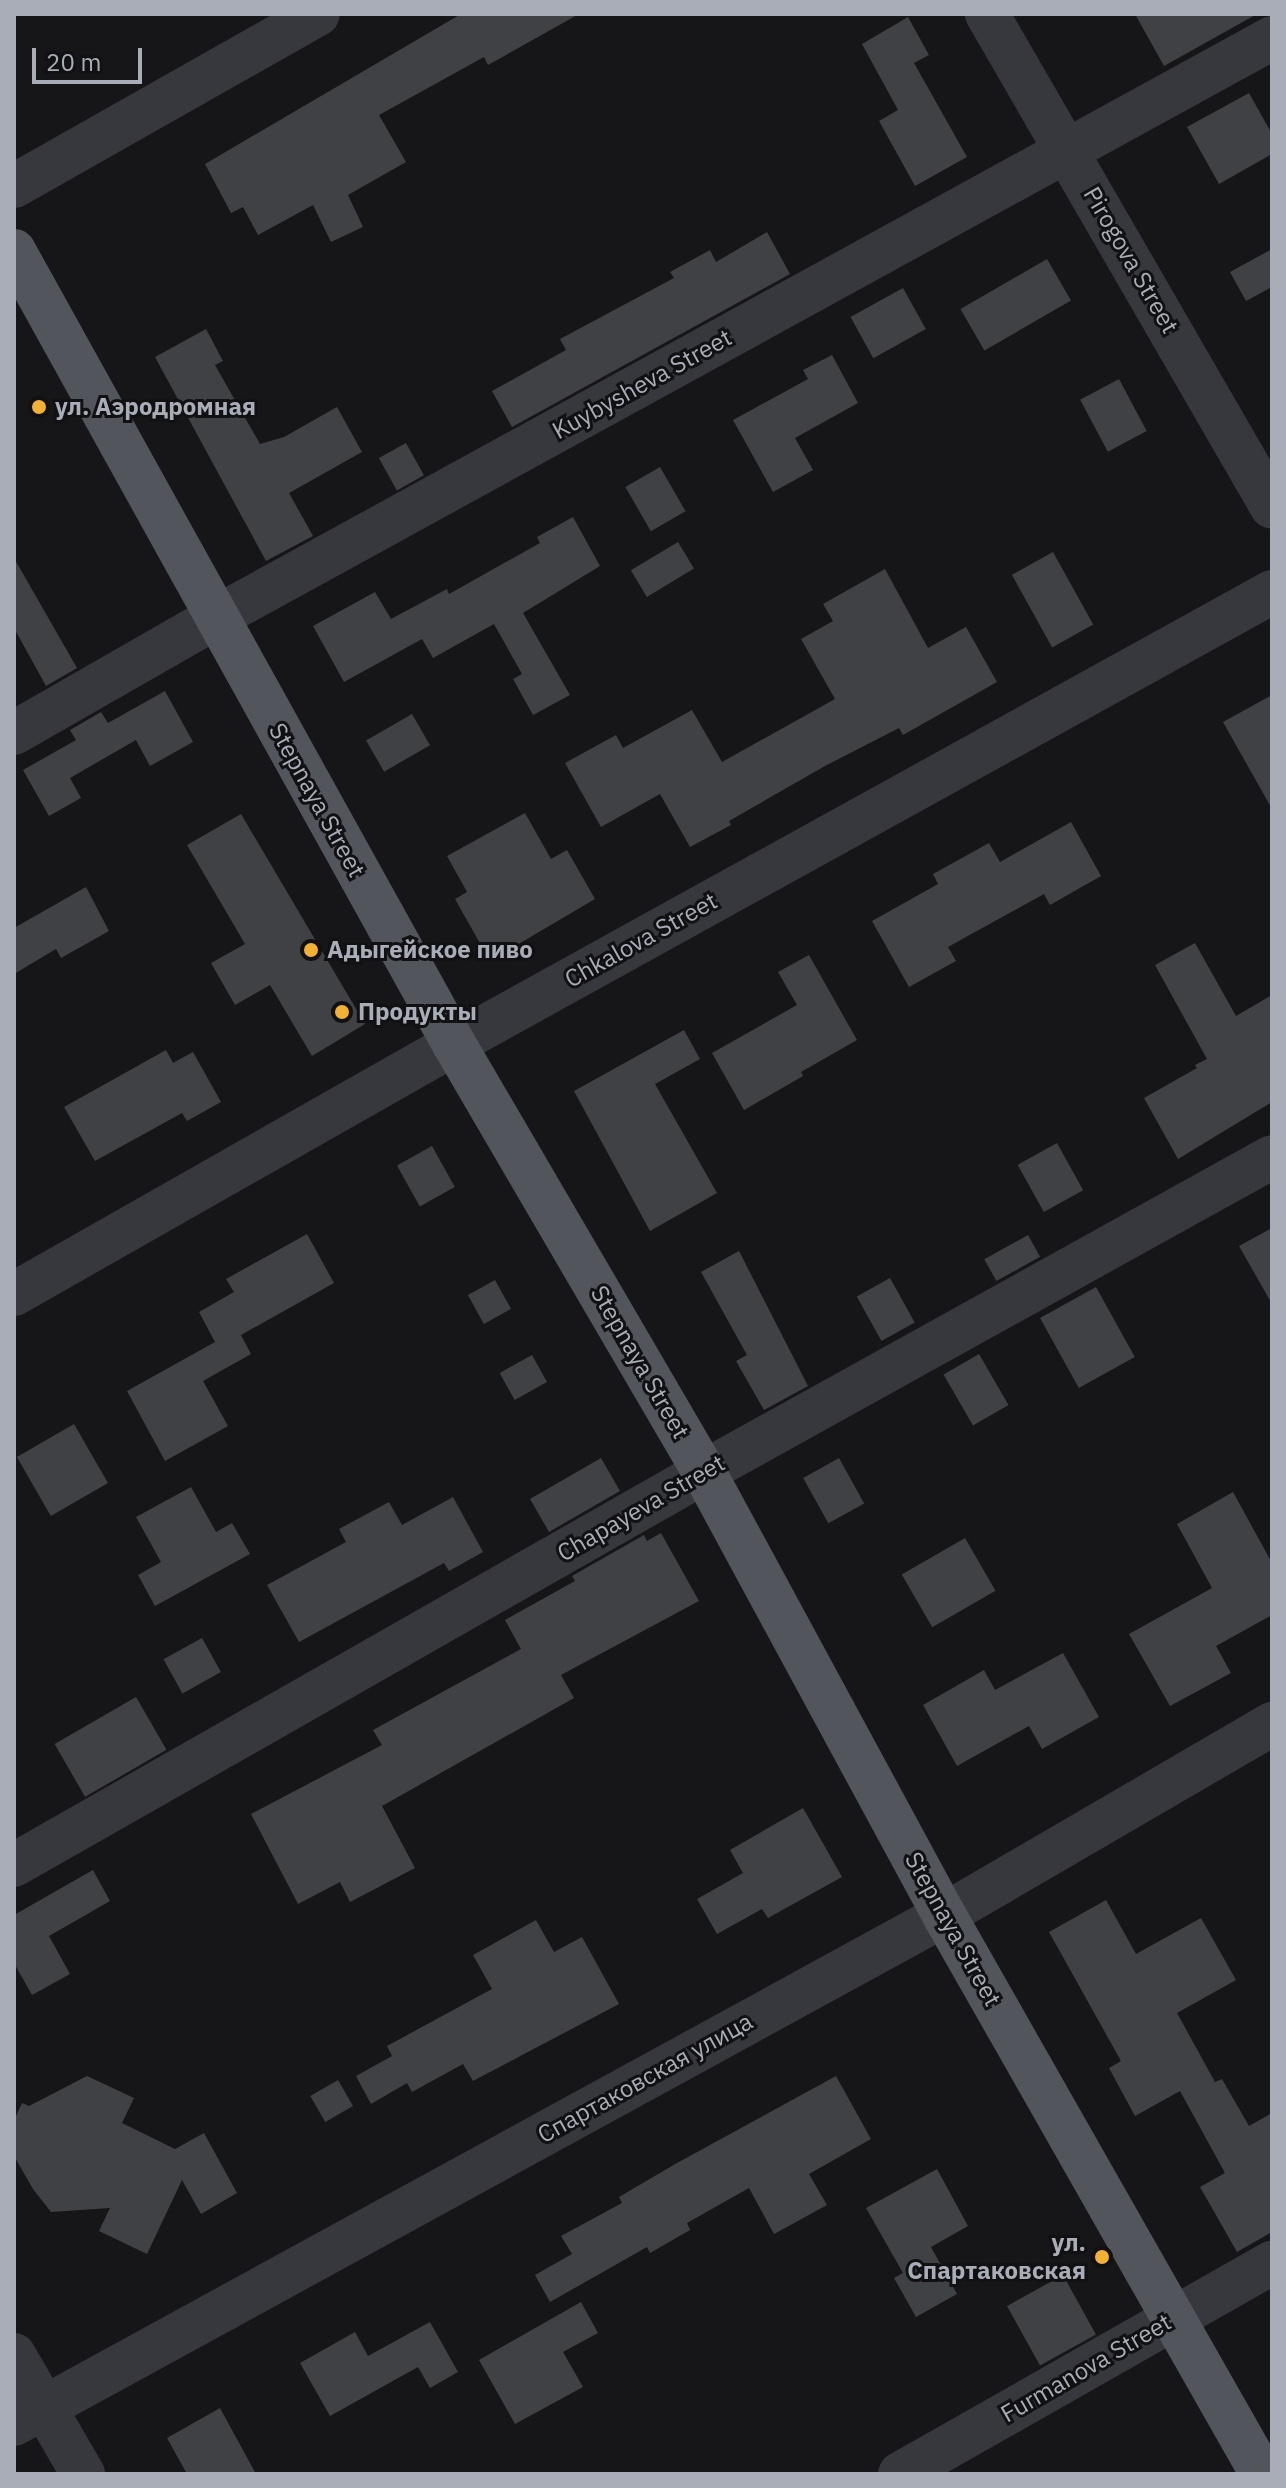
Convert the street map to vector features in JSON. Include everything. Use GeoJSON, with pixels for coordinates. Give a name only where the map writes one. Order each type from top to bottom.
{"type":"FeatureCollection","features":[{"type":"Feature","properties":{"kind":"main road","name":"Stepnaya Street"},"geometry":{"type":"LineString","coordinates":[[14,251],[454,1044],[704,1472],[944,1915],[1262,2474]]}},
{"type":"Feature","properties":{"kind":"street"},"geometry":{"type":"LineString","coordinates":[[14,186],[318,14]]}},
{"type":"Feature","properties":{"kind":"street","name":"Pirogova Street"},"geometry":{"type":"LineString","coordinates":[[987,14],[1069,151],[1272,507]]}},
{"type":"Feature","properties":{"kind":"street","name":"Kuybysheva Street"},"geometry":{"type":"LineString","coordinates":[[14,733],[215,618],[1272,38]]}},
{"type":"Feature","properties":{"kind":"street","name":"Chkalova Street"},"geometry":{"type":"LineString","coordinates":[[14,1294],[454,1044],[1272,592]]}},
{"type":"Feature","properties":{"kind":"street","name":"Chapayeva Street"},"geometry":{"type":"LineString","coordinates":[[14,1865],[704,1472],[1272,1157]]}},
{"type":"Feature","properties":{"kind":"street","name":"Спартаковская улица"},"geometry":{"type":"LineString","coordinates":[[28,2416],[944,1915],[1272,1724]]}},
{"type":"Feature","properties":{"kind":"street","name":"Furmanova Street"},"geometry":{"type":"LineString","coordinates":[[900,2474],[1272,2263]]}},
{"type":"Feature","properties":{"kind":"street"},"geometry":{"type":"LineString","coordinates":[[14,2355],[28,2416],[83,2474]]}},
{"type":"Feature","properties":{"kind":"building"},"geometry":{"type":"Polygon","coordinates":[[[461,14],[579,14],[488,65],[484,57],[379,115],[406,162],[348,195],[363,227],[331,242],[313,205],[258,235],[243,207],[231,213],[205,164],[461,14]]]}},
{"type":"Feature","properties":{"kind":"building"},"geometry":{"type":"Polygon","coordinates":[[[1135,14],[1257,14],[1164,66],[1135,14]]]}},
{"type":"Feature","properties":{"kind":"building"},"geometry":{"type":"Polygon","coordinates":[[[908,17],[929,55],[914,63],[967,157],[915,186],[879,121],[898,110],[862,44],[908,17]]]}},
{"type":"Feature","properties":{"kind":"building"},"geometry":{"type":"Polygon","coordinates":[[[1249,93],[1272,134],[1272,154],[1219,184],[1187,127],[1249,93]]]}},
{"type":"Feature","properties":{"kind":"building"},"geometry":{"type":"Polygon","coordinates":[[[767,232],[790,274],[512,427],[492,391],[566,350],[560,339],[674,278],[670,272],[710,250],[716,262],[767,232]]]}},
{"type":"Feature","properties":{"kind":"building"},"geometry":{"type":"Polygon","coordinates":[[[1272,249],[1272,287],[1246,301],[1230,272],[1272,249]]]}},
{"type":"Feature","properties":{"kind":"building"},"geometry":{"type":"Polygon","coordinates":[[[1047,259],[1071,301],[984,351],[960,309],[1047,259]]]}},
{"type":"Feature","properties":{"kind":"building"},"geometry":{"type":"Polygon","coordinates":[[[903,288],[926,329],[873,358],[851,317],[903,288]]]}},
{"type":"Feature","properties":{"kind":"building"},"geometry":{"type":"Polygon","coordinates":[[[206,329],[223,361],[215,365],[260,444],[284,437],[337,407],[362,452],[289,493],[313,536],[266,561],[155,357],[206,329]]]}},
{"type":"Feature","properties":{"kind":"building"},"geometry":{"type":"Polygon","coordinates":[[[832,355],[858,403],[795,438],[813,470],[773,492],[733,420],[808,379],[803,370],[832,355]]]}},
{"type":"Feature","properties":{"kind":"building"},"geometry":{"type":"Polygon","coordinates":[[[1119,379],[1147,431],[1108,452],[1080,400],[1119,379]]]}},
{"type":"Feature","properties":{"kind":"building"},"geometry":{"type":"Polygon","coordinates":[[[406,443],[424,475],[397,490],[379,458],[406,443]]]}},
{"type":"Feature","properties":{"kind":"building"},"geometry":{"type":"Polygon","coordinates":[[[660,467],[686,511],[651,531],[625,487],[660,467]]]}},
{"type":"Feature","properties":{"kind":"building"},"geometry":{"type":"Polygon","coordinates":[[[573,517],[600,566],[523,613],[570,695],[533,715],[513,679],[522,674],[494,624],[433,658],[422,639],[344,682],[313,626],[375,592],[391,619],[447,589],[449,594],[540,543],[537,537],[573,517]]]}},
{"type":"Feature","properties":{"kind":"building"},"geometry":{"type":"Polygon","coordinates":[[[678,542],[694,569],[647,597],[631,570],[678,542]]]}},
{"type":"Feature","properties":{"kind":"building"},"geometry":{"type":"Polygon","coordinates":[[[1053,552],[1093,625],[1052,647],[1012,575],[1053,552]]]}},
{"type":"Feature","properties":{"kind":"building"},"geometry":{"type":"Polygon","coordinates":[[[14,558],[77,668],[46,686],[14,628],[14,558]]]}},
{"type":"Feature","properties":{"kind":"building"},"geometry":{"type":"Polygon","coordinates":[[[885,569],[928,648],[966,627],[997,682],[903,735],[899,728],[825,766],[690,847],[660,794],[601,827],[565,763],[616,735],[623,748],[692,710],[722,762],[835,699],[801,639],[833,621],[823,604],[885,569]]]}},
{"type":"Feature","properties":{"kind":"building"},"geometry":{"type":"Polygon","coordinates":[[[165,691],[193,742],[150,766],[136,740],[70,778],[81,798],[49,816],[23,770],[76,740],[70,730],[101,712],[108,723],[165,691]]]}},
{"type":"Feature","properties":{"kind":"building"},"geometry":{"type":"Polygon","coordinates":[[[1272,695],[1272,809],[1223,722],[1272,695]]]}},
{"type":"Feature","properties":{"kind":"building"},"geometry":{"type":"Polygon","coordinates":[[[412,714],[430,745],[384,772],[366,740],[412,714]]]}},
{"type":"Feature","properties":{"kind":"building"},"geometry":{"type":"Polygon","coordinates":[[[525,813],[551,859],[567,850],[595,899],[490,961],[455,899],[467,892],[447,856],[525,813]]]}},
{"type":"Feature","properties":{"kind":"building"},"geometry":{"type":"Polygon","coordinates":[[[241,814],[365,1024],[312,1056],[270,985],[235,1005],[211,963],[245,944],[187,845],[241,814]]]}},
{"type":"Feature","properties":{"kind":"building"},"geometry":{"type":"Polygon","coordinates":[[[1071,822],[1101,876],[1050,905],[1044,894],[948,947],[956,961],[909,987],[872,921],[938,884],[933,874],[989,843],[1000,862],[1071,822]]]}},
{"type":"Feature","properties":{"kind":"building"},"geometry":{"type":"Polygon","coordinates":[[[86,887],[109,931],[61,958],[56,949],[14,974],[14,928],[86,887]]]}},
{"type":"Feature","properties":{"kind":"building"},"geometry":{"type":"Polygon","coordinates":[[[1195,943],[1236,1016],[1272,995],[1272,1102],[1178,1159],[1144,1098],[1207,1059],[1155,965],[1195,943]]]}},
{"type":"Feature","properties":{"kind":"building"},"geometry":{"type":"Polygon","coordinates":[[[809,955],[857,1040],[744,1110],[712,1053],[797,1005],[778,972],[809,955]]]}},
{"type":"Feature","properties":{"kind":"building"},"geometry":{"type":"Polygon","coordinates":[[[684,1030],[700,1059],[655,1084],[717,1193],[650,1231],[574,1091],[684,1030]]]}},
{"type":"Feature","properties":{"kind":"building"},"geometry":{"type":"Polygon","coordinates":[[[166,1050],[173,1063],[193,1052],[221,1102],[187,1121],[182,1113],[95,1161],[64,1107],[166,1050]]]}},
{"type":"Feature","properties":{"kind":"building"},"geometry":{"type":"Polygon","coordinates":[[[1057,1143],[1083,1190],[1044,1212],[1018,1165],[1057,1143]]]}},
{"type":"Feature","properties":{"kind":"building"},"geometry":{"type":"Polygon","coordinates":[[[432,1146],[455,1187],[420,1206],[397,1165],[432,1146]]]}},
{"type":"Feature","properties":{"kind":"building"},"geometry":{"type":"Polygon","coordinates":[[[1272,1228],[1272,1304],[1239,1246],[1272,1228]]]}},
{"type":"Feature","properties":{"kind":"building"},"geometry":{"type":"Polygon","coordinates":[[[307,1234],[334,1283],[241,1335],[251,1354],[203,1381],[228,1426],[165,1461],[127,1391],[215,1342],[199,1312],[234,1292],[226,1279],[307,1234]]]}},
{"type":"Feature","properties":{"kind":"building"},"geometry":{"type":"Polygon","coordinates":[[[1028,1235],[1040,1257],[996,1281],[984,1259],[1028,1235]]]}},
{"type":"Feature","properties":{"kind":"building"},"geometry":{"type":"Polygon","coordinates":[[[739,1251],[808,1386],[764,1410],[736,1361],[747,1355],[701,1272],[739,1251]]]}},
{"type":"Feature","properties":{"kind":"building"},"geometry":{"type":"Polygon","coordinates":[[[890,1278],[915,1323],[881,1341],[857,1296],[890,1278]]]}},
{"type":"Feature","properties":{"kind":"building"},"geometry":{"type":"Polygon","coordinates":[[[495,1280],[511,1309],[484,1324],[468,1295],[495,1280]]]}},
{"type":"Feature","properties":{"kind":"building"},"geometry":{"type":"Polygon","coordinates":[[[1096,1287],[1135,1357],[1079,1388],[1040,1318],[1096,1287]]]}},
{"type":"Feature","properties":{"kind":"building"},"geometry":{"type":"Polygon","coordinates":[[[979,1354],[1008,1405],[973,1426],[943,1374],[979,1354]]]}},
{"type":"Feature","properties":{"kind":"building"},"geometry":{"type":"Polygon","coordinates":[[[532,1355],[547,1382],[515,1400],[500,1373],[532,1355]]]}},
{"type":"Feature","properties":{"kind":"building"},"geometry":{"type":"Polygon","coordinates":[[[74,1424],[108,1483],[51,1516],[17,1457],[74,1424]]]}},
{"type":"Feature","properties":{"kind":"building"},"geometry":{"type":"Polygon","coordinates":[[[601,1458],[620,1491],[549,1532],[530,1499],[601,1458]]]}},
{"type":"Feature","properties":{"kind":"building"},"geometry":{"type":"Polygon","coordinates":[[[839,1458],[864,1503],[828,1523],[803,1478],[839,1458]]]}},
{"type":"Feature","properties":{"kind":"building"},"geometry":{"type":"Polygon","coordinates":[[[191,1487],[216,1532],[232,1523],[250,1554],[155,1606],[138,1575],[161,1562],[136,1517],[191,1487]]]}},
{"type":"Feature","properties":{"kind":"building"},"geometry":{"type":"Polygon","coordinates":[[[1233,1492],[1272,1563],[1272,1615],[1216,1646],[1231,1673],[1170,1706],[1129,1634],[1212,1588],[1177,1524],[1233,1492]]]}},
{"type":"Feature","properties":{"kind":"building"},"geometry":{"type":"Polygon","coordinates":[[[453,1497],[483,1552],[449,1571],[444,1563],[299,1642],[267,1585],[346,1542],[339,1529],[389,1502],[402,1525],[453,1497]]]}},
{"type":"Feature","properties":{"kind":"building"},"geometry":{"type":"Polygon","coordinates":[[[661,1533],[699,1601],[561,1675],[574,1698],[382,1806],[415,1868],[350,1902],[340,1882],[298,1904],[251,1814],[382,1745],[373,1730],[521,1649],[505,1620],[575,1581],[572,1576],[644,1535],[647,1541],[661,1533]]]}},
{"type":"Feature","properties":{"kind":"building"},"geometry":{"type":"Polygon","coordinates":[[[965,1538],[995,1591],[932,1627],[902,1574],[965,1538]]]}},
{"type":"Feature","properties":{"kind":"building"},"geometry":{"type":"Polygon","coordinates":[[[202,1638],[221,1672],[182,1693],[164,1659],[202,1638]]]}},
{"type":"Feature","properties":{"kind":"building"},"geometry":{"type":"Polygon","coordinates":[[[1063,1653],[1099,1717],[1042,1749],[1029,1726],[957,1766],[923,1705],[984,1670],[995,1690],[1063,1653]]]}},
{"type":"Feature","properties":{"kind":"building"},"geometry":{"type":"Polygon","coordinates":[[[136,1697],[166,1750],[85,1797],[55,1744],[136,1697]]]}},
{"type":"Feature","properties":{"kind":"building"},"geometry":{"type":"Polygon","coordinates":[[[803,1808],[842,1877],[768,1918],[762,1909],[717,1934],[697,1899],[743,1873],[730,1850],[803,1808]]]}},
{"type":"Feature","properties":{"kind":"building"},"geometry":{"type":"Polygon","coordinates":[[[93,1870],[110,1901],[49,1936],[70,1974],[32,1995],[14,1963],[14,1915],[93,1870]]]}},
{"type":"Feature","properties":{"kind":"building"},"geometry":{"type":"Polygon","coordinates":[[[1106,1900],[1136,1954],[1201,1918],[1236,1980],[1177,2013],[1215,2082],[1222,2079],[1249,2126],[1272,2113],[1272,2232],[1237,2252],[1200,2187],[1225,2173],[1180,2091],[1135,2116],[1109,2068],[1121,2061],[1049,1932],[1106,1900]]]}},
{"type":"Feature","properties":{"kind":"building"},"geometry":{"type":"Polygon","coordinates":[[[536,1920],[554,1952],[582,1937],[619,2004],[473,2081],[463,2064],[412,2092],[407,2083],[371,2104],[356,2076],[392,2056],[387,2046],[492,1989],[473,1955],[536,1920]]]}},
{"type":"Feature","properties":{"kind":"building"},"geometry":{"type":"Polygon","coordinates":[[[87,2076],[134,2098],[122,2123],[175,2149],[204,2133],[237,2193],[201,2214],[182,2180],[147,2254],[99,2231],[110,2208],[51,2212],[14,2156],[14,2120],[22,2103],[29,2106],[87,2076]]]}},
{"type":"Feature","properties":{"kind":"building"},"geometry":{"type":"Polygon","coordinates":[[[836,2076],[871,2139],[809,2174],[827,2205],[774,2234],[749,2188],[687,2223],[690,2230],[650,2253],[647,2247],[550,2302],[535,2275],[572,2254],[561,2236],[622,2203],[619,2197],[677,2163],[836,2076]]]}},
{"type":"Feature","properties":{"kind":"building"},"geometry":{"type":"Polygon","coordinates":[[[338,2080],[353,2106],[325,2122],[310,2096],[338,2080]]]}},
{"type":"Feature","properties":{"kind":"building"},"geometry":{"type":"Polygon","coordinates":[[[937,2169],[968,2226],[931,2247],[957,2294],[916,2317],[894,2278],[903,2273],[866,2208],[937,2169]]]}},
{"type":"Feature","properties":{"kind":"building"},"geometry":{"type":"Polygon","coordinates":[[[1063,2275],[1096,2334],[1040,2366],[1007,2306],[1063,2275]]]}},
{"type":"Feature","properties":{"kind":"building"},"geometry":{"type":"Polygon","coordinates":[[[581,2302],[598,2333],[563,2352],[583,2387],[515,2424],[479,2360],[581,2302]]]}},
{"type":"Feature","properties":{"kind":"building"},"geometry":{"type":"Polygon","coordinates":[[[430,2322],[458,2372],[430,2388],[418,2367],[330,2416],[300,2363],[355,2332],[368,2356],[430,2322]]]}},
{"type":"Feature","properties":{"kind":"building"},"geometry":{"type":"Polygon","coordinates":[[[220,2408],[256,2474],[187,2474],[167,2438],[220,2408]]]}},
{"type":"Feature","properties":{"kind":"place","name":"ул. Аэродромная"},"geometry":{"type":"Point","coordinates":[39,407]}},
{"type":"Feature","properties":{"kind":"place","name":"Адыгейское пиво"},"geometry":{"type":"Point","coordinates":[311,950]}},
{"type":"Feature","properties":{"kind":"place","name":"Продукты"},"geometry":{"type":"Point","coordinates":[342,1012]}},
{"type":"Feature","properties":{"kind":"place","name":"ул. Спартаковская"},"geometry":{"type":"Point","coordinates":[1102,2257]}}]}
